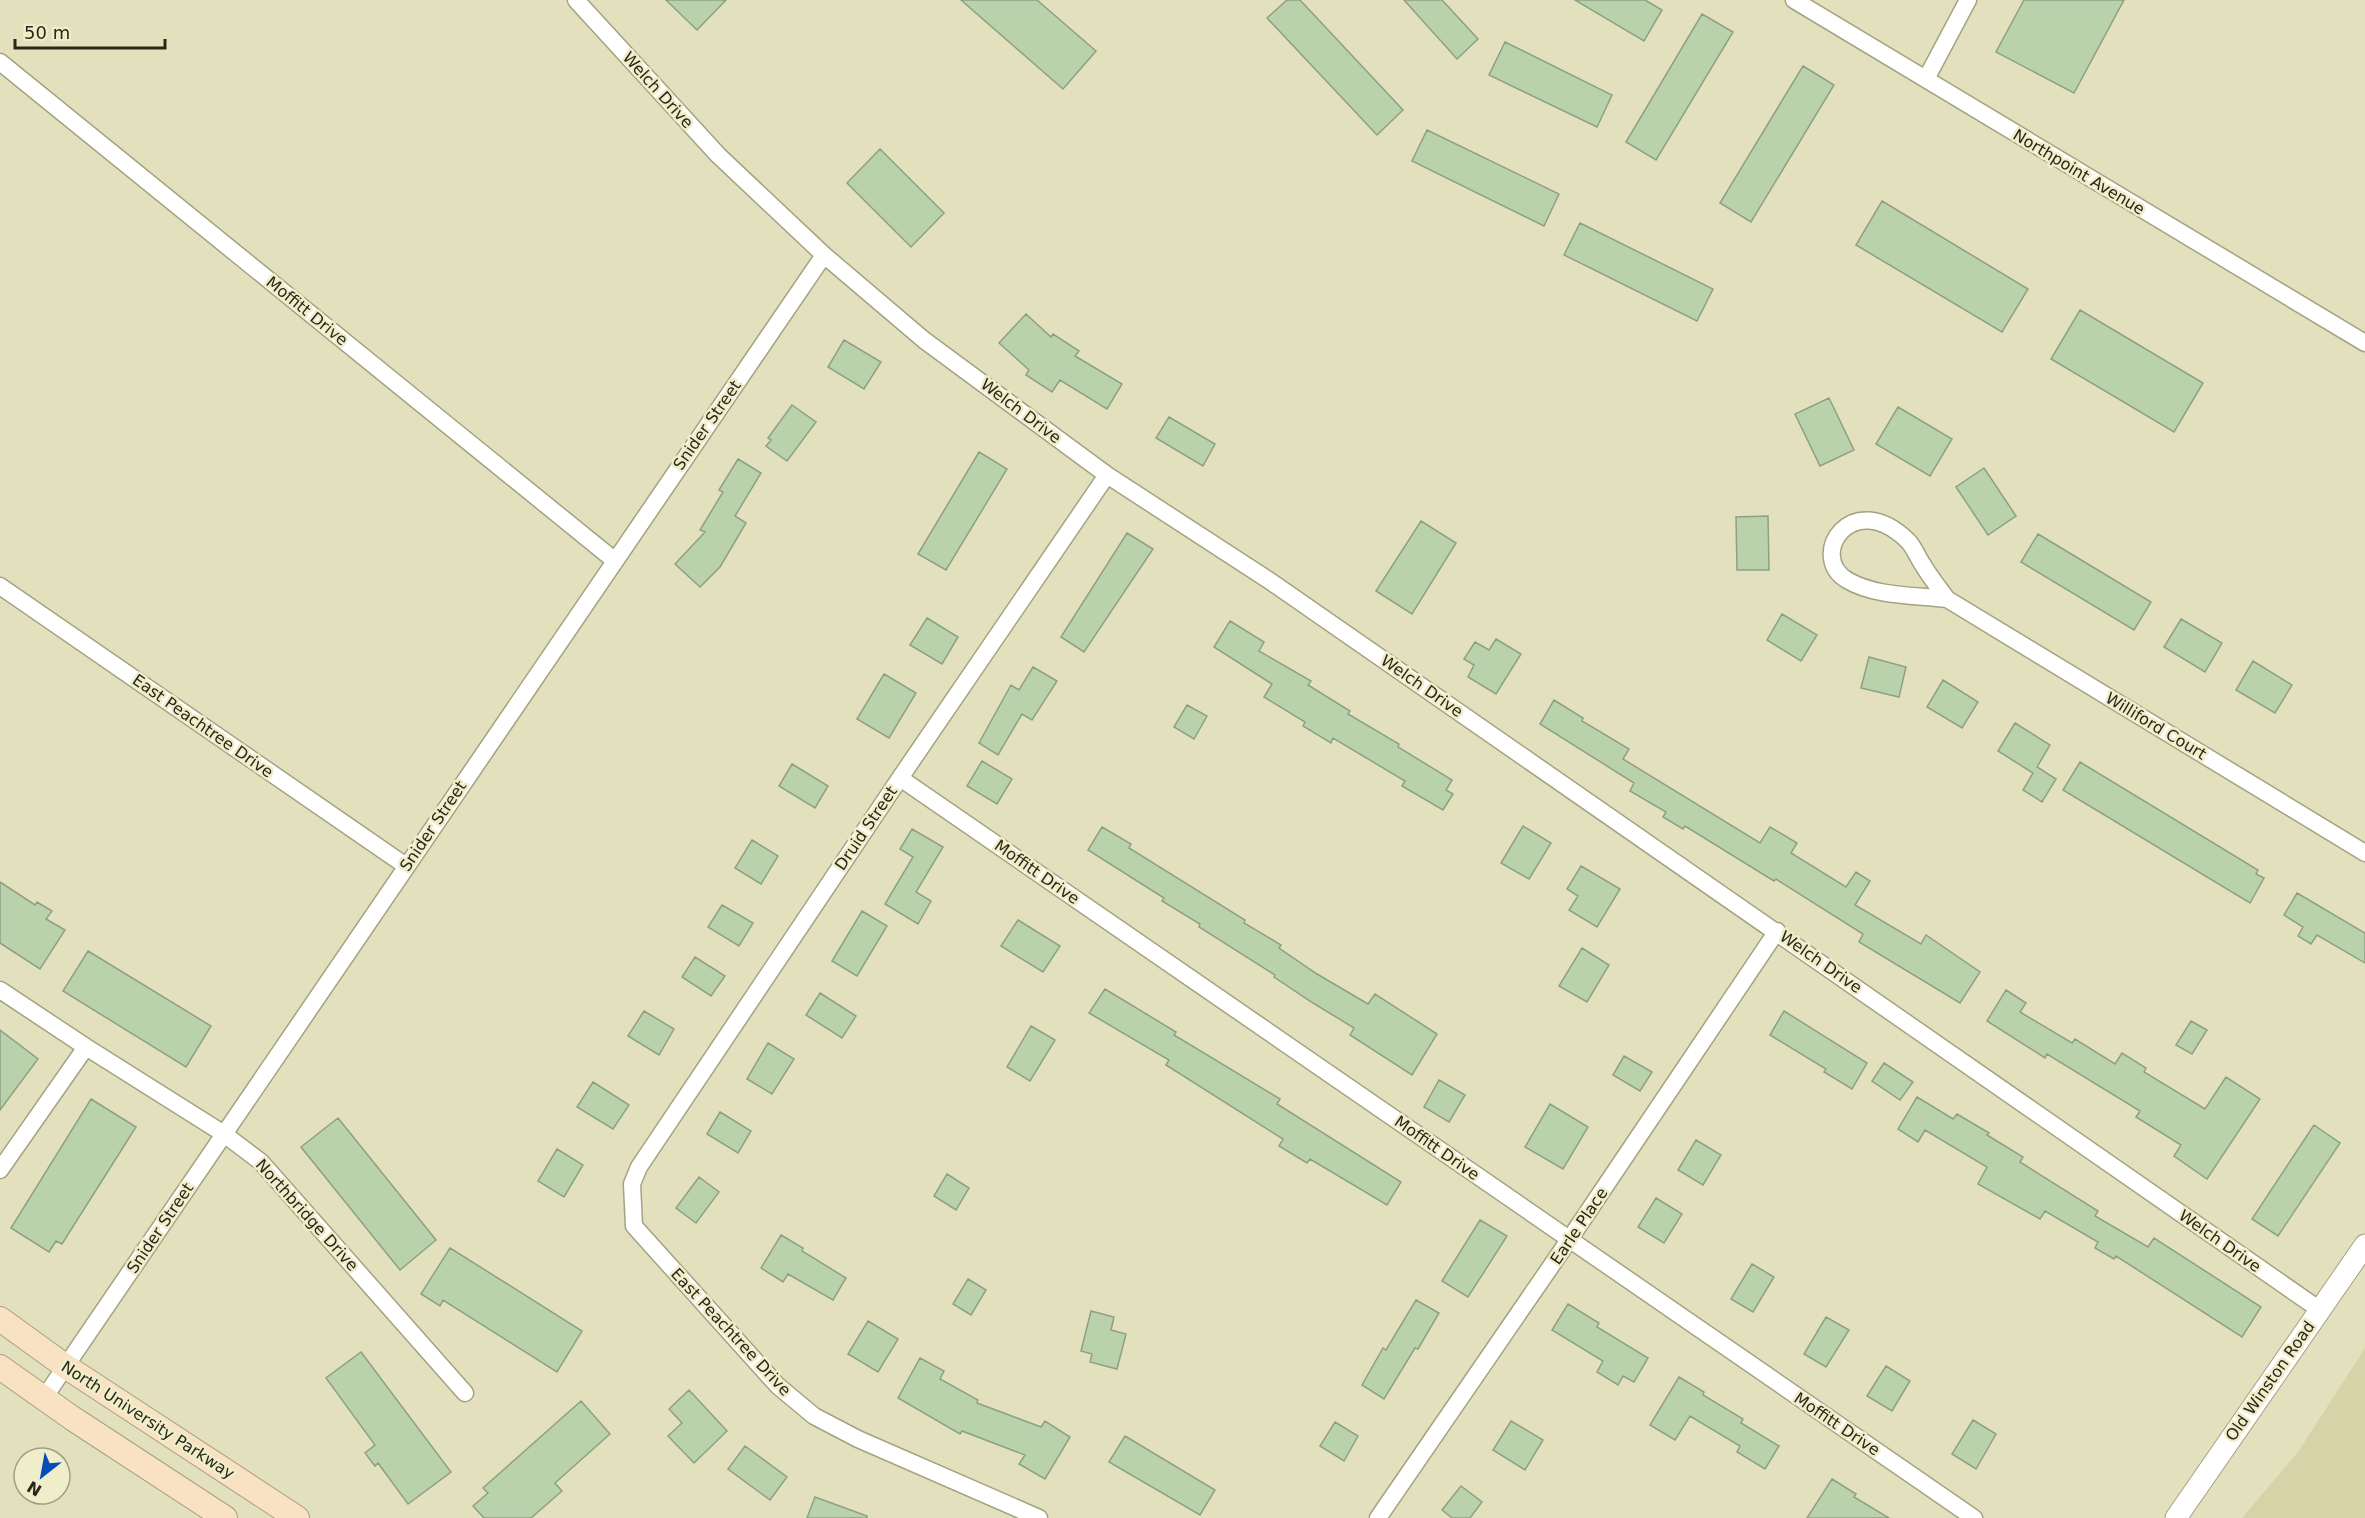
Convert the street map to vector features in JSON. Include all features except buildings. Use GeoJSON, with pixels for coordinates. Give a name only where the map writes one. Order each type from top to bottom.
{"type":"FeatureCollection","features":[{"type":"Feature","properties":{"kind":"main road","name":"North University Parkway"},"geometry":{"type":"LineString","coordinates":[[0,1319],[65,1366],[297,1518]]}},
{"type":"Feature","properties":{"kind":"main road"},"geometry":{"type":"LineString","coordinates":[[0,1367],[225,1518]]}},
{"type":"Feature","properties":{"kind":"street","name":"Welch Drive"},"geometry":{"type":"LineString","coordinates":[[576,0],[718,155],[824,255],[924,340],[1107,475],[1270,581],[2320,1310]]}},
{"type":"Feature","properties":{"kind":"street","name":"Northpoint Avenue"},"geometry":{"type":"LineString","coordinates":[[1794,0],[2365,343]]}},
{"type":"Feature","properties":{"kind":"street"},"geometry":{"type":"LineString","coordinates":[[1926,79],[1968,0]]}},
{"type":"Feature","properties":{"kind":"street","name":"Moffitt Drive"},"geometry":{"type":"LineString","coordinates":[[0,62],[614,560]]}},
{"type":"Feature","properties":{"kind":"street","name":"Snider Street"},"geometry":{"type":"LineString","coordinates":[[44,1398],[824,255]]}},
{"type":"Feature","properties":{"kind":"street","name":"Druid Street"},"geometry":{"type":"LineString","coordinates":[[632,1184],[639,1167],[1107,475]]}},
{"type":"Feature","properties":{"kind":"street","name":"Williford Court"},"geometry":{"type":"LineString","coordinates":[[1947,599],[1893,594],[1863,587],[1847,580],[1836,572],[1832,558],[1837,536],[1844,528],[1856,521],[1877,521],[1887,526],[1909,542],[1947,599],[2365,853]]}},
{"type":"Feature","properties":{"kind":"street","name":"East Peachtree Drive"},"geometry":{"type":"LineString","coordinates":[[0,586],[406,866]]}},
{"type":"Feature","properties":{"kind":"street","name":"Moffitt Drive"},"geometry":{"type":"LineString","coordinates":[[900,778],[1974,1518]]}},
{"type":"Feature","properties":{"kind":"street","name":"Earle Place"},"geometry":{"type":"LineString","coordinates":[[1378,1518],[1777,931]]}},
{"type":"Feature","properties":{"kind":"street","name":"Northbridge Drive"},"geometry":{"type":"LineString","coordinates":[[0,990],[224,1134],[261,1161],[465,1393]]}},
{"type":"Feature","properties":{"kind":"street"},"geometry":{"type":"LineString","coordinates":[[0,1170],[86,1047]]}},
{"type":"Feature","properties":{"kind":"street","name":"East Peachtree Drive"},"geometry":{"type":"LineString","coordinates":[[632,1184],[634,1226],[778,1386],[814,1416],[858,1438],[1039,1518]]}},
{"type":"Feature","properties":{"kind":"street","name":"Old Winston Road"},"geometry":{"type":"LineString","coordinates":[[2176,1518],[2365,1245]]}},
{"type":"Feature","properties":{"kind":"shaded area"},"geometry":{"type":"Polygon","coordinates":[[[2365,1348],[2365,1518],[2242,1518],[2298,1452],[2365,1348]]]}}]}
